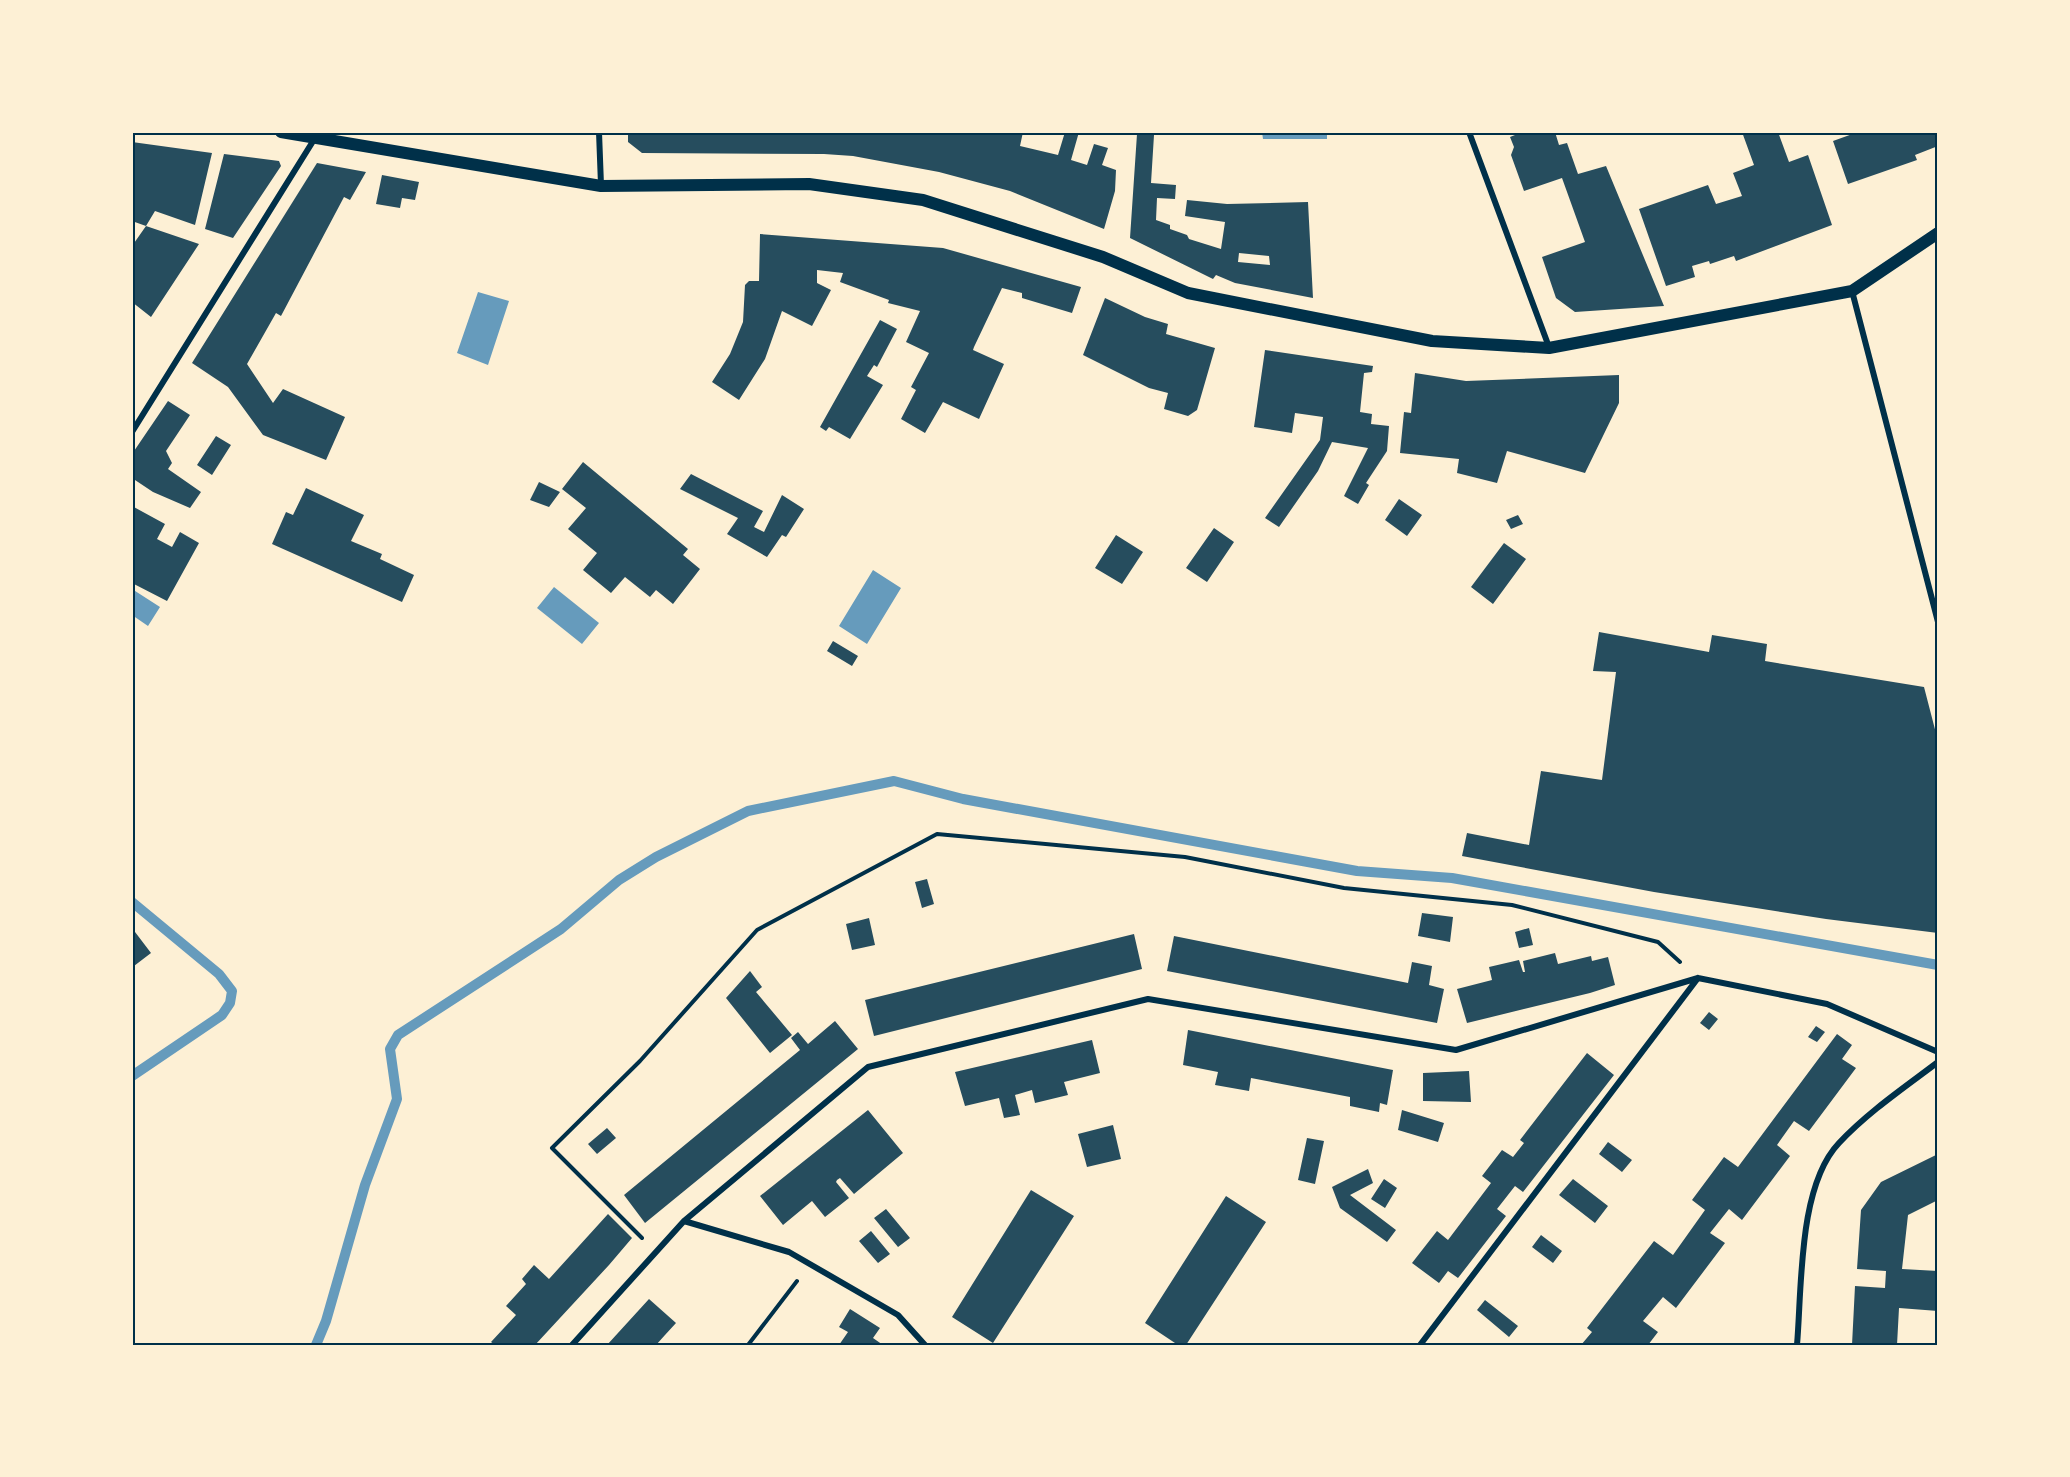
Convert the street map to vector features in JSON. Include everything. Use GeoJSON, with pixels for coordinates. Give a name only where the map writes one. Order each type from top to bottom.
{"type":"FeatureCollection","features":[{"type":"Feature","properties":{"kind":"main road"},"geometry":{"type":"LineString","coordinates":[[281,132],[601,186],[809,184],[923,200],[1103,257],[1188,293],[1432,341],[1549,348],[1852,291],[1938,233]]}},
{"type":"Feature","properties":{"kind":"street"},"geometry":{"type":"LineString","coordinates":[[599,132],[601,186]]}},
{"type":"Feature","properties":{"kind":"street"},"geometry":{"type":"LineString","coordinates":[[1469,132],[1549,348]]}},
{"type":"Feature","properties":{"kind":"street"},"geometry":{"type":"LineString","coordinates":[[132,432],[315,138]]}},
{"type":"Feature","properties":{"kind":"street"},"geometry":{"type":"LineString","coordinates":[[1852,291],[1938,622]]}},
{"type":"Feature","properties":{"kind":"street"},"geometry":{"type":"LineString","coordinates":[[572,1345],[684,1221],[868,1067],[1148,999],[1456,1050],[1698,978],[1827,1004],[1938,1052]]}},
{"type":"Feature","properties":{"kind":"street"},"geometry":{"type":"LineString","coordinates":[[1420,1345],[1698,978]]}},
{"type":"Feature","properties":{"kind":"street"},"geometry":{"type":"LineString","coordinates":[[1797,1345],[1810,1202],[1821,1168],[1838,1143],[1879,1107],[1938,1062]]}},
{"type":"Feature","properties":{"kind":"street"},"geometry":{"type":"LineString","coordinates":[[684,1221],[789,1252],[898,1315],[925,1345]]}},
{"type":"Feature","properties":{"kind":"path"},"geometry":{"type":"LineString","coordinates":[[656,1251],[552,1148],[640,1060],[757,930],[937,834],[1185,858],[1344,888],[1512,905],[1658,942],[1698,978]]}},
{"type":"Feature","properties":{"kind":"path"},"geometry":{"type":"LineString","coordinates":[[748,1345],[810,1264]]}},
{"type":"Feature","properties":{"kind":"water"},"geometry":{"type":"Polygon","coordinates":[[[1262,132],[1327,132],[1327,139],[1263,139],[1262,132]]]}},
{"type":"Feature","properties":{"kind":"water"},"geometry":{"type":"Polygon","coordinates":[[[478,292],[509,301],[488,365],[457,353],[478,292]]]}},
{"type":"Feature","properties":{"kind":"water"},"geometry":{"type":"Polygon","coordinates":[[[873,570],[901,588],[867,644],[839,626],[873,570]]]}},
{"type":"Feature","properties":{"kind":"water"},"geometry":{"type":"Polygon","coordinates":[[[554,587],[599,623],[582,644],[537,608],[554,587]]]}},
{"type":"Feature","properties":{"kind":"water"},"geometry":{"type":"Polygon","coordinates":[[[132,589],[160,607],[148,626],[132,615],[132,589]]]}},
{"type":"Feature","properties":{"kind":"building"},"geometry":{"type":"Polygon","coordinates":[[[628,132],[1023,132],[1020,146],[1058,155],[1065,132],[1079,132],[1071,160],[1087,165],[1094,144],[1108,148],[1102,165],[1116,170],[1115,191],[1104,229],[1010,191],[939,172],[853,156],[824,154],[642,153],[628,142],[628,132]]]}},
{"type":"Feature","properties":{"kind":"building"},"geometry":{"type":"Polygon","coordinates":[[[1514,132],[1555,132],[1559,145],[1567,143],[1578,174],[1606,166],[1664,306],[1575,312],[1556,298],[1542,257],[1585,242],[1562,178],[1524,191],[1511,155],[1514,147],[1510,137],[1515,135],[1514,132]]]}},
{"type":"Feature","properties":{"kind":"building"},"geometry":{"type":"Polygon","coordinates":[[[1742,132],[1778,132],[1789,162],[1808,155],[1832,225],[1736,261],[1734,256],[1710,264],[1709,261],[1692,266],[1695,277],[1666,286],[1639,209],[1708,185],[1716,204],[1742,196],[1733,173],[1754,165],[1742,132]]]}},
{"type":"Feature","properties":{"kind":"building"},"geometry":{"type":"Polygon","coordinates":[[[1858,132],[1938,132],[1938,146],[1915,155],[1917,160],[1848,184],[1833,141],[1858,132]]]}},
{"type":"Feature","properties":{"kind":"building"},"geometry":{"type":"Polygon","coordinates":[[[1137,134],[1154,135],[1151,183],[1176,185],[1175,199],[1157,198],[1156,220],[1170,225],[1170,229],[1187,235],[1189,239],[1221,249],[1225,222],[1185,216],[1187,200],[1227,204],[1308,202],[1313,298],[1235,283],[1216,275],[1213,279],[1130,238],[1137,134]],[[1239,253],[1238,262],[1270,265],[1269,256],[1239,253]]]}},
{"type":"Feature","properties":{"kind":"building"},"geometry":{"type":"Polygon","coordinates":[[[132,142],[212,153],[195,225],[155,211],[146,226],[132,221],[132,142]]]}},
{"type":"Feature","properties":{"kind":"building"},"geometry":{"type":"Polygon","coordinates":[[[224,154],[279,161],[281,166],[233,238],[205,229],[224,154]]]}},
{"type":"Feature","properties":{"kind":"building"},"geometry":{"type":"Polygon","coordinates":[[[317,163],[366,172],[350,200],[344,197],[281,316],[276,313],[247,364],[273,403],[283,389],[345,417],[326,460],[263,435],[228,387],[192,363],[317,163]]]}},
{"type":"Feature","properties":{"kind":"building"},"geometry":{"type":"Polygon","coordinates":[[[382,175],[419,182],[415,200],[402,198],[400,208],[376,204],[382,175]]]}},
{"type":"Feature","properties":{"kind":"building"},"geometry":{"type":"Polygon","coordinates":[[[146,226],[199,244],[151,317],[132,302],[132,246],[146,226]]]}},
{"type":"Feature","properties":{"kind":"building"},"geometry":{"type":"Polygon","coordinates":[[[760,234],[943,248],[1081,287],[1072,313],[1022,298],[1022,293],[1002,288],[973,350],[1004,364],[979,419],[943,402],[925,433],[901,419],[916,390],[911,387],[929,353],[906,342],[920,311],[888,303],[889,300],[840,282],[843,273],[817,270],[817,283],[831,290],[812,326],[782,311],[765,359],[739,400],[712,382],[730,354],[743,322],[745,285],[749,281],[759,281],[760,234]]]}},
{"type":"Feature","properties":{"kind":"building"},"geometry":{"type":"Polygon","coordinates":[[[1105,298],[1145,317],[1168,324],[1166,334],[1215,348],[1197,410],[1188,416],[1164,409],[1168,393],[1149,388],[1083,355],[1105,298]]]}},
{"type":"Feature","properties":{"kind":"building"},"geometry":{"type":"Polygon","coordinates":[[[880,320],[897,329],[877,367],[874,365],[867,376],[883,385],[850,439],[829,427],[826,431],[820,427],[880,320]]]}},
{"type":"Feature","properties":{"kind":"building"},"geometry":{"type":"Polygon","coordinates":[[[1265,350],[1373,366],[1372,372],[1364,373],[1360,412],[1372,414],[1371,424],[1389,426],[1387,451],[1366,483],[1369,485],[1358,504],[1344,496],[1368,448],[1332,442],[1318,471],[1279,527],[1265,518],[1320,440],[1323,417],[1295,413],[1292,433],[1254,427],[1265,350]]]}},
{"type":"Feature","properties":{"kind":"building"},"geometry":{"type":"Polygon","coordinates":[[[1415,373],[1466,381],[1619,375],[1619,403],[1585,473],[1507,451],[1497,483],[1457,473],[1459,459],[1400,453],[1404,412],[1411,413],[1415,373]]]}},
{"type":"Feature","properties":{"kind":"building"},"geometry":{"type":"Polygon","coordinates":[[[168,401],[190,415],[166,451],[172,463],[168,469],[201,492],[190,508],[153,492],[132,478],[132,454],[168,401]]]}},
{"type":"Feature","properties":{"kind":"building"},"geometry":{"type":"Polygon","coordinates":[[[216,436],[231,445],[212,475],[197,465],[216,436]]]}},
{"type":"Feature","properties":{"kind":"building"},"geometry":{"type":"Polygon","coordinates":[[[583,462],[688,549],[683,555],[700,569],[673,604],[656,590],[650,597],[625,577],[611,593],[583,570],[597,553],[568,529],[586,508],[562,489],[583,462]]]}},
{"type":"Feature","properties":{"kind":"building"},"geometry":{"type":"Polygon","coordinates":[[[691,474],[763,511],[754,527],[764,532],[782,495],[804,509],[786,537],[782,535],[767,557],[727,534],[738,518],[680,489],[691,474]]]}},
{"type":"Feature","properties":{"kind":"building"},"geometry":{"type":"Polygon","coordinates":[[[539,482],[560,492],[549,507],[530,500],[539,482]]]}},
{"type":"Feature","properties":{"kind":"building"},"geometry":{"type":"Polygon","coordinates":[[[306,488],[364,515],[351,541],[382,554],[380,559],[414,575],[402,602],[272,544],[286,512],[293,515],[306,488]]]}},
{"type":"Feature","properties":{"kind":"building"},"geometry":{"type":"Polygon","coordinates":[[[1399,499],[1422,515],[1407,536],[1385,520],[1399,499]]]}},
{"type":"Feature","properties":{"kind":"building"},"geometry":{"type":"Polygon","coordinates":[[[132,506],[165,524],[157,539],[172,547],[180,532],[199,543],[167,601],[132,583],[132,506]]]}},
{"type":"Feature","properties":{"kind":"building"},"geometry":{"type":"Polygon","coordinates":[[[1518,515],[1523,524],[1511,529],[1506,520],[1518,515]]]}},
{"type":"Feature","properties":{"kind":"building"},"geometry":{"type":"Polygon","coordinates":[[[1214,528],[1234,542],[1207,582],[1186,568],[1214,528]]]}},
{"type":"Feature","properties":{"kind":"building"},"geometry":{"type":"Polygon","coordinates":[[[1116,535],[1143,552],[1122,584],[1095,568],[1116,535]]]}},
{"type":"Feature","properties":{"kind":"building"},"geometry":{"type":"Polygon","coordinates":[[[1504,543],[1526,559],[1493,604],[1471,587],[1504,543]]]}},
{"type":"Feature","properties":{"kind":"building"},"geometry":{"type":"Polygon","coordinates":[[[1599,632],[1709,652],[1712,635],[1767,644],[1765,661],[1924,687],[1938,741],[1938,933],[1826,919],[1654,892],[1462,856],[1467,833],[1529,845],[1541,771],[1602,780],[1616,672],[1593,671],[1599,632]]]}},
{"type":"Feature","properties":{"kind":"building"},"geometry":{"type":"Polygon","coordinates":[[[833,641],[858,656],[852,666],[827,651],[833,641]]]}},
{"type":"Feature","properties":{"kind":"building"},"geometry":{"type":"Polygon","coordinates":[[[927,879],[934,904],[922,908],[915,882],[927,879]]]}},
{"type":"Feature","properties":{"kind":"building"},"geometry":{"type":"Polygon","coordinates":[[[1422,913],[1453,917],[1450,942],[1418,936],[1422,913]]]}},
{"type":"Feature","properties":{"kind":"building"},"geometry":{"type":"Polygon","coordinates":[[[869,918],[875,945],[852,950],[846,924],[869,918]]]}},
{"type":"Feature","properties":{"kind":"building"},"geometry":{"type":"Polygon","coordinates":[[[132,928],[151,953],[134,966],[132,964],[132,928]]]}},
{"type":"Feature","properties":{"kind":"building"},"geometry":{"type":"Polygon","coordinates":[[[1529,928],[1533,945],[1519,948],[1515,932],[1529,928]]]}},
{"type":"Feature","properties":{"kind":"building"},"geometry":{"type":"Polygon","coordinates":[[[1134,934],[1142,969],[874,1036],[865,1000],[1134,934]]]}},
{"type":"Feature","properties":{"kind":"building"},"geometry":{"type":"Polygon","coordinates":[[[1174,936],[1408,983],[1412,962],[1432,966],[1429,985],[1444,989],[1437,1023],[1167,971],[1174,936]]]}},
{"type":"Feature","properties":{"kind":"building"},"geometry":{"type":"Polygon","coordinates":[[[1555,953],[1558,964],[1591,956],[1592,961],[1608,957],[1615,985],[1467,1023],[1457,989],[1492,980],[1489,967],[1519,960],[1525,972],[1523,961],[1555,953]]]}},
{"type":"Feature","properties":{"kind":"building"},"geometry":{"type":"Polygon","coordinates":[[[750,971],[762,987],[756,992],[792,1035],[770,1053],[726,998],[750,971]]]}},
{"type":"Feature","properties":{"kind":"building"},"geometry":{"type":"Polygon","coordinates":[[[1709,1012],[1718,1019],[1709,1030],[1700,1023],[1709,1012]]]}},
{"type":"Feature","properties":{"kind":"building"},"geometry":{"type":"Polygon","coordinates":[[[835,1021],[858,1049],[645,1223],[624,1195],[800,1050],[791,1038],[798,1032],[808,1044],[835,1021]]]}},
{"type":"Feature","properties":{"kind":"building"},"geometry":{"type":"Polygon","coordinates":[[[1816,1026],[1825,1032],[1817,1042],[1808,1037],[1816,1026]]]}},
{"type":"Feature","properties":{"kind":"building"},"geometry":{"type":"Polygon","coordinates":[[[1188,1030],[1393,1070],[1387,1105],[1380,1103],[1379,1112],[1350,1106],[1350,1097],[1251,1078],[1249,1091],[1215,1085],[1218,1072],[1183,1065],[1188,1030]]]}},
{"type":"Feature","properties":{"kind":"building"},"geometry":{"type":"Polygon","coordinates":[[[1837,1034],[1852,1045],[1842,1059],[1856,1068],[1809,1131],[1794,1121],[1777,1145],[1790,1156],[1742,1220],[1729,1209],[1710,1233],[1725,1243],[1676,1308],[1663,1297],[1643,1321],[1658,1332],[1648,1345],[1581,1345],[1592,1332],[1587,1328],[1654,1241],[1673,1255],[1705,1210],[1692,1200],[1724,1157],[1738,1167],[1837,1034]]]}},
{"type":"Feature","properties":{"kind":"building"},"geometry":{"type":"Polygon","coordinates":[[[1092,1040],[1100,1073],[1064,1082],[1068,1095],[1035,1103],[1032,1090],[1015,1095],[1020,1115],[1004,1118],[999,1098],[965,1106],[955,1072],[1092,1040]]]}},
{"type":"Feature","properties":{"kind":"building"},"geometry":{"type":"Polygon","coordinates":[[[1587,1053],[1614,1075],[1523,1192],[1515,1186],[1497,1209],[1506,1216],[1458,1278],[1448,1271],[1439,1283],[1412,1263],[1437,1231],[1448,1240],[1491,1183],[1482,1176],[1502,1150],[1513,1157],[1524,1143],[1520,1140],[1587,1053]]]}},
{"type":"Feature","properties":{"kind":"building"},"geometry":{"type":"Polygon","coordinates":[[[1469,1071],[1471,1102],[1423,1101],[1423,1073],[1469,1071]]]}},
{"type":"Feature","properties":{"kind":"building"},"geometry":{"type":"Polygon","coordinates":[[[868,1110],[903,1153],[854,1194],[840,1178],[837,1180],[836,1182],[849,1198],[825,1217],[812,1201],[783,1225],[760,1196],[868,1110]]]}},
{"type":"Feature","properties":{"kind":"building"},"geometry":{"type":"Polygon","coordinates":[[[1402,1110],[1444,1123],[1438,1142],[1398,1130],[1402,1110]]]}},
{"type":"Feature","properties":{"kind":"building"},"geometry":{"type":"Polygon","coordinates":[[[1113,1125],[1121,1159],[1087,1167],[1078,1134],[1113,1125]]]}},
{"type":"Feature","properties":{"kind":"building"},"geometry":{"type":"Polygon","coordinates":[[[607,1128],[616,1138],[597,1154],[588,1144],[607,1128]]]}},
{"type":"Feature","properties":{"kind":"building"},"geometry":{"type":"Polygon","coordinates":[[[1307,1138],[1324,1141],[1315,1184],[1298,1180],[1307,1138]]]}},
{"type":"Feature","properties":{"kind":"building"},"geometry":{"type":"Polygon","coordinates":[[[1608,1142],[1632,1160],[1622,1172],[1599,1154],[1608,1142]]]}},
{"type":"Feature","properties":{"kind":"building"},"geometry":{"type":"Polygon","coordinates":[[[1938,1154],[1938,1200],[1908,1215],[1902,1269],[1938,1271],[1938,1311],[1899,1308],[1897,1345],[1852,1345],[1855,1286],[1885,1288],[1886,1271],[1857,1269],[1861,1210],[1881,1182],[1938,1154]]]}},
{"type":"Feature","properties":{"kind":"building"},"geometry":{"type":"Polygon","coordinates":[[[1368,1169],[1373,1183],[1350,1195],[1396,1230],[1387,1242],[1340,1208],[1332,1187],[1368,1169]]]}},
{"type":"Feature","properties":{"kind":"building"},"geometry":{"type":"Polygon","coordinates":[[[1384,1179],[1397,1188],[1385,1208],[1371,1199],[1384,1179]]]}},
{"type":"Feature","properties":{"kind":"building"},"geometry":{"type":"Polygon","coordinates":[[[1573,1179],[1608,1206],[1595,1223],[1559,1195],[1573,1179]]]}},
{"type":"Feature","properties":{"kind":"building"},"geometry":{"type":"Polygon","coordinates":[[[1031,1190],[1074,1216],[993,1343],[952,1317],[1031,1190]]]}},
{"type":"Feature","properties":{"kind":"building"},"geometry":{"type":"Polygon","coordinates":[[[1226,1196],[1266,1222],[1186,1345],[1178,1345],[1145,1323],[1226,1196]]]}},
{"type":"Feature","properties":{"kind":"building"},"geometry":{"type":"Polygon","coordinates":[[[886,1209],[910,1238],[898,1247],[874,1218],[886,1209]]]}},
{"type":"Feature","properties":{"kind":"building"},"geometry":{"type":"Polygon","coordinates":[[[608,1214],[632,1238],[609,1265],[535,1345],[495,1345],[491,1342],[516,1315],[506,1306],[526,1284],[522,1279],[534,1265],[549,1279],[608,1214]]]}},
{"type":"Feature","properties":{"kind":"building"},"geometry":{"type":"Polygon","coordinates":[[[871,1231],[890,1254],[878,1263],[859,1241],[871,1231]]]}},
{"type":"Feature","properties":{"kind":"building"},"geometry":{"type":"Polygon","coordinates":[[[1541,1235],[1562,1251],[1553,1263],[1532,1247],[1541,1235]]]}},
{"type":"Feature","properties":{"kind":"building"},"geometry":{"type":"Polygon","coordinates":[[[649,1299],[676,1323],[656,1345],[607,1345],[649,1299]]]}},
{"type":"Feature","properties":{"kind":"building"},"geometry":{"type":"Polygon","coordinates":[[[1485,1300],[1518,1326],[1509,1337],[1477,1310],[1485,1300]]]}},
{"type":"Feature","properties":{"kind":"building"},"geometry":{"type":"Polygon","coordinates":[[[850,1309],[880,1328],[873,1338],[883,1345],[839,1345],[848,1332],[839,1327],[850,1309]]]}},
{"type":"Feature","properties":{"kind":"waterway"},"geometry":{"type":"LineString","coordinates":[[316,1345],[326,1321],[365,1185],[397,1099],[390,1049],[398,1035],[561,929],[619,880],[656,857],[748,811],[894,781],[963,799],[1357,871],[1452,878],[1938,965]]}},
{"type":"Feature","properties":{"kind":"waterway"},"geometry":{"type":"LineString","coordinates":[[132,902],[219,974],[232,991],[230,1003],[222,1015],[132,1076]]}}]}
